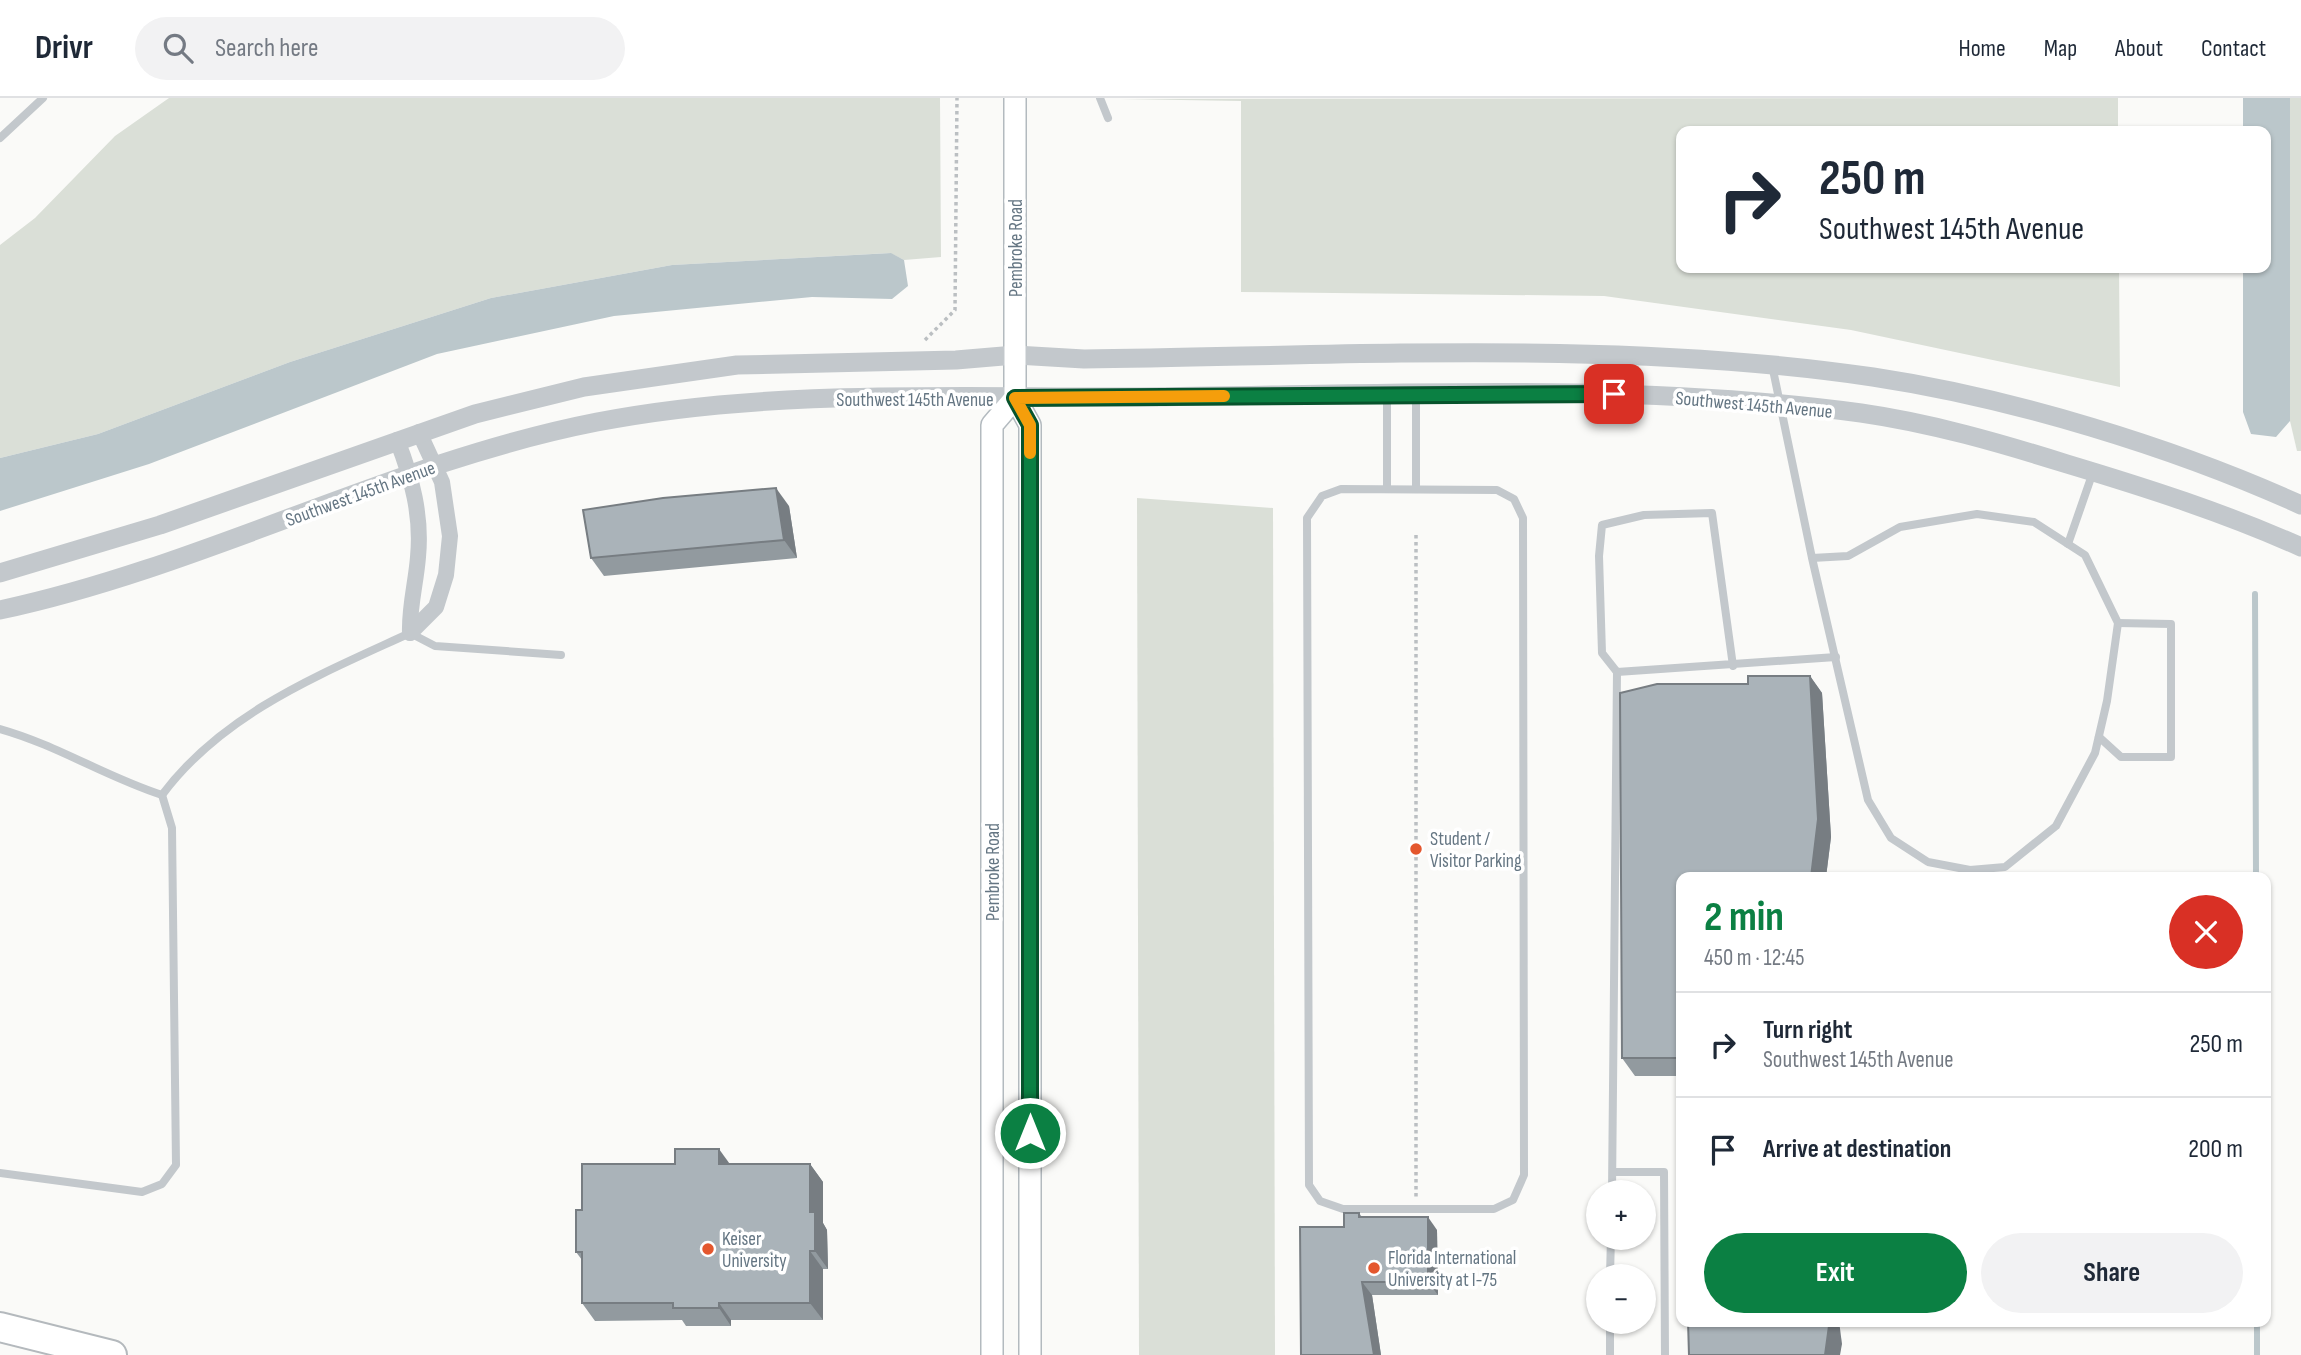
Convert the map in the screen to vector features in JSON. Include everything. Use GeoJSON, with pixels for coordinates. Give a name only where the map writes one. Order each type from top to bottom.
{"type":"FeatureCollection","features":[{"type":"Feature","properties":{"kind":"highway"},"geometry":{"type":"LineString","coordinates":[[0,1327],[112,1355]]}},
{"type":"Feature","properties":{"kind":"main road","name":"Pembroke Road"},"geometry":{"type":"LineString","coordinates":[[1014,98],[1015,398],[1030,425],[1030,1355]]}},
{"type":"Feature","properties":{"kind":"main road","name":"Pembroke Road"},"geometry":{"type":"LineString","coordinates":[[992,1355],[992,425],[1015,398]]}},
{"type":"Feature","properties":{"kind":"street","name":"Southwest 145th Avenue"},"geometry":{"type":"LineString","coordinates":[[0,573],[160,525],[419,432],[584,387],[737,365],[956,360],[1015,355],[1098,359],[1597,353],[1772,365],[1875,377],[2000,402],[2154,448],[2258,486],[2301,505]]}},
{"type":"Feature","properties":{"kind":"street","name":"Southwest 145th Avenue"},"geometry":{"type":"LineString","coordinates":[[0,610],[36,603],[181,558],[433,467],[597,422],[749,400],[1614,394],[1779,405],[1866,414],[1983,438],[2242,521],[2301,547]]}},
{"type":"Feature","properties":{"kind":"street"},"geometry":{"type":"LineString","coordinates":[[410,633],[436,607],[446,575],[450,536],[442,482],[419,432]]}},
{"type":"Feature","properties":{"kind":"street"},"geometry":{"type":"LineString","coordinates":[[397,440],[411,474],[415,492],[419,556],[410,609],[410,633]]}},
{"type":"Feature","properties":{"kind":"lane"},"geometry":{"type":"LineString","coordinates":[[0,138],[43,98]]}},
{"type":"Feature","properties":{"kind":"lane"},"geometry":{"type":"LineString","coordinates":[[1100,98],[1108,118]]}},
{"type":"Feature","properties":{"kind":"lane"},"geometry":{"type":"LineString","coordinates":[[1772,365],[1812,558],[1836,657],[1853,747],[1868,800],[1891,838],[1928,862],[1970,870],[2005,867],[2056,826],[2095,753],[2118,623],[2085,555],[2034,522],[1977,514],[1900,527],[1848,556],[1812,558]]}},
{"type":"Feature","properties":{"kind":"lane"},"geometry":{"type":"LineString","coordinates":[[1387,395],[1387,489]]}},
{"type":"Feature","properties":{"kind":"lane"},"geometry":{"type":"LineString","coordinates":[[1416,395],[1416,488]]}},
{"type":"Feature","properties":{"kind":"lane"},"geometry":{"type":"LineString","coordinates":[[2068,544],[2093,472]]}},
{"type":"Feature","properties":{"kind":"lane"},"geometry":{"type":"LineString","coordinates":[[1488,488],[1506,493],[1520,508],[1524,535],[1523,1183],[1514,1200],[1494,1209],[1343,1209],[1326,1205],[1312,1191],[1307,1163],[1307,518],[1314,503],[1328,491],[1387,489],[1488,488]]}},
{"type":"Feature","properties":{"kind":"lane"},"geometry":{"type":"LineString","coordinates":[[1613,1180],[1617,672],[1602,653],[1599,556],[1602,525],[1644,515],[1712,513],[1733,666]]}},
{"type":"Feature","properties":{"kind":"lane"},"geometry":{"type":"LineString","coordinates":[[2099,737],[2121,757],[2171,757],[2171,624],[2118,623]]}},
{"type":"Feature","properties":{"kind":"lane"},"geometry":{"type":"LineString","coordinates":[[162,796],[180,771],[257,707],[410,633],[435,646],[561,655]]}},
{"type":"Feature","properties":{"kind":"lane"},"geometry":{"type":"LineString","coordinates":[[1617,672],[1836,657]]}},
{"type":"Feature","properties":{"kind":"lane"},"geometry":{"type":"LineString","coordinates":[[0,729],[39,740],[130,785],[162,796]]}},
{"type":"Feature","properties":{"kind":"lane"},"geometry":{"type":"LineString","coordinates":[[0,1173],[142,1192],[162,1184],[176,1165],[172,828],[162,796]]}},
{"type":"Feature","properties":{"kind":"lane"},"geometry":{"type":"LineString","coordinates":[[1613,1172],[1664,1172],[1665,1355]]}},
{"type":"Feature","properties":{"kind":"lane"},"geometry":{"type":"LineString","coordinates":[[1610,1334],[1610,1355]]}},
{"type":"Feature","properties":{"kind":"path"},"geometry":{"type":"LineString","coordinates":[[924,342],[955,310],[957,98]]}},
{"type":"Feature","properties":{"kind":"path"},"geometry":{"type":"LineString","coordinates":[[1416,535],[1416,1210]]}},
{"type":"Feature","properties":{"kind":"shaded area"},"geometry":{"type":"Polygon","coordinates":[[[169,98],[940,98],[941,257],[904,260],[890,253],[672,265],[491,298],[290,362],[98,434],[0,458],[0,245],[35,218],[115,136],[169,98]]]}},
{"type":"Feature","properties":{"kind":"shaded area"},"geometry":{"type":"Polygon","coordinates":[[[2118,98],[2118,126],[1676,126],[1676,273],[2119,273],[2120,387],[1851,330],[1604,296],[1241,292],[1241,101],[1120,99],[2118,98]]]}},
{"type":"Feature","properties":{"kind":"shaded area"},"geometry":{"type":"Polygon","coordinates":[[[2243,98],[2290,98],[2290,421],[2276,437],[2251,434],[2243,412],[2243,273],[2271,273],[2271,126],[2243,126],[2243,98]]]}},
{"type":"Feature","properties":{"kind":"shaded area"},"geometry":{"type":"Polygon","coordinates":[[[2290,98],[2301,98],[2301,451],[2297,451],[2290,421],[2290,98]]]}},
{"type":"Feature","properties":{"kind":"shaded area"},"geometry":{"type":"Polygon","coordinates":[[[891,253],[904,260],[908,286],[892,299],[812,297],[614,316],[437,354],[149,464],[0,511],[0,458],[98,434],[290,362],[491,298],[672,265],[891,253]]]}},
{"type":"Feature","properties":{"kind":"shaded area"},"geometry":{"type":"Polygon","coordinates":[[[1137,498],[1273,508],[1275,1355],[1139,1355],[1137,498]]]}},
{"type":"Feature","properties":{"kind":"building"},"geometry":{"type":"Polygon","coordinates":[[[776,488],[784,540],[591,558],[583,510],[663,498],[776,488]]]}},
{"type":"Feature","properties":{"kind":"building"},"geometry":{"type":"Polygon","coordinates":[[[1748,676],[1810,676],[1818,819],[1812,872],[1676,872],[1676,1058],[1622,1058],[1620,693],[1657,684],[1748,684],[1748,676]]]}},
{"type":"Feature","properties":{"kind":"building","name":"Keiser University"},"geometry":{"type":"Polygon","coordinates":[[[675,1149],[719,1149],[719,1164],[810,1164],[810,1212],[815,1212],[815,1251],[810,1251],[810,1303],[719,1303],[719,1308],[673,1308],[673,1303],[582,1303],[582,1252],[576,1252],[576,1210],[582,1210],[582,1164],[675,1164],[675,1149]]]}},
{"type":"Feature","properties":{"kind":"building","name":"Florida International University at I-75"},"geometry":{"type":"Polygon","coordinates":[[[1344,1213],[1359,1213],[1359,1217],[1428,1217],[1428,1282],[1362,1282],[1374,1355],[1301,1355],[1300,1227],[1344,1227],[1344,1213]]]}},
{"type":"Feature","properties":{"kind":"building"},"geometry":{"type":"Polygon","coordinates":[[[1688,1327],[1829,1327],[1825,1355],[1689,1355],[1688,1327]]]}},
{"type":"Feature","properties":{"kind":"waterway"},"geometry":{"type":"LineString","coordinates":[[2255,594],[2256,872]]}},
{"type":"Feature","properties":{"kind":"waterway"},"geometry":{"type":"LineString","coordinates":[[2257,1327],[2257,1355]]}},
{"type":"Feature","properties":{"kind":"slow traffic"},"geometry":{"type":"LineString","coordinates":[[1030,453],[1030,425],[1015,398],[1224,396]]}},
{"type":"Feature","properties":{"kind":"place","name":"Student / Visitor Parking"},"geometry":{"type":"Point","coordinates":[1416,849]}},
{"type":"Feature","properties":{"kind":"place","name":"Keiser University"},"geometry":{"type":"Point","coordinates":[708,1249]}},
{"type":"Feature","properties":{"kind":"place","name":"Florida International University at I-75"},"geometry":{"type":"Point","coordinates":[1374,1268]}},
{"type":"Feature","properties":{"kind":"route"},"geometry":{"type":"LineString","coordinates":[[1030,1133],[1030,425],[1015,398],[1614,394]]}}]}
